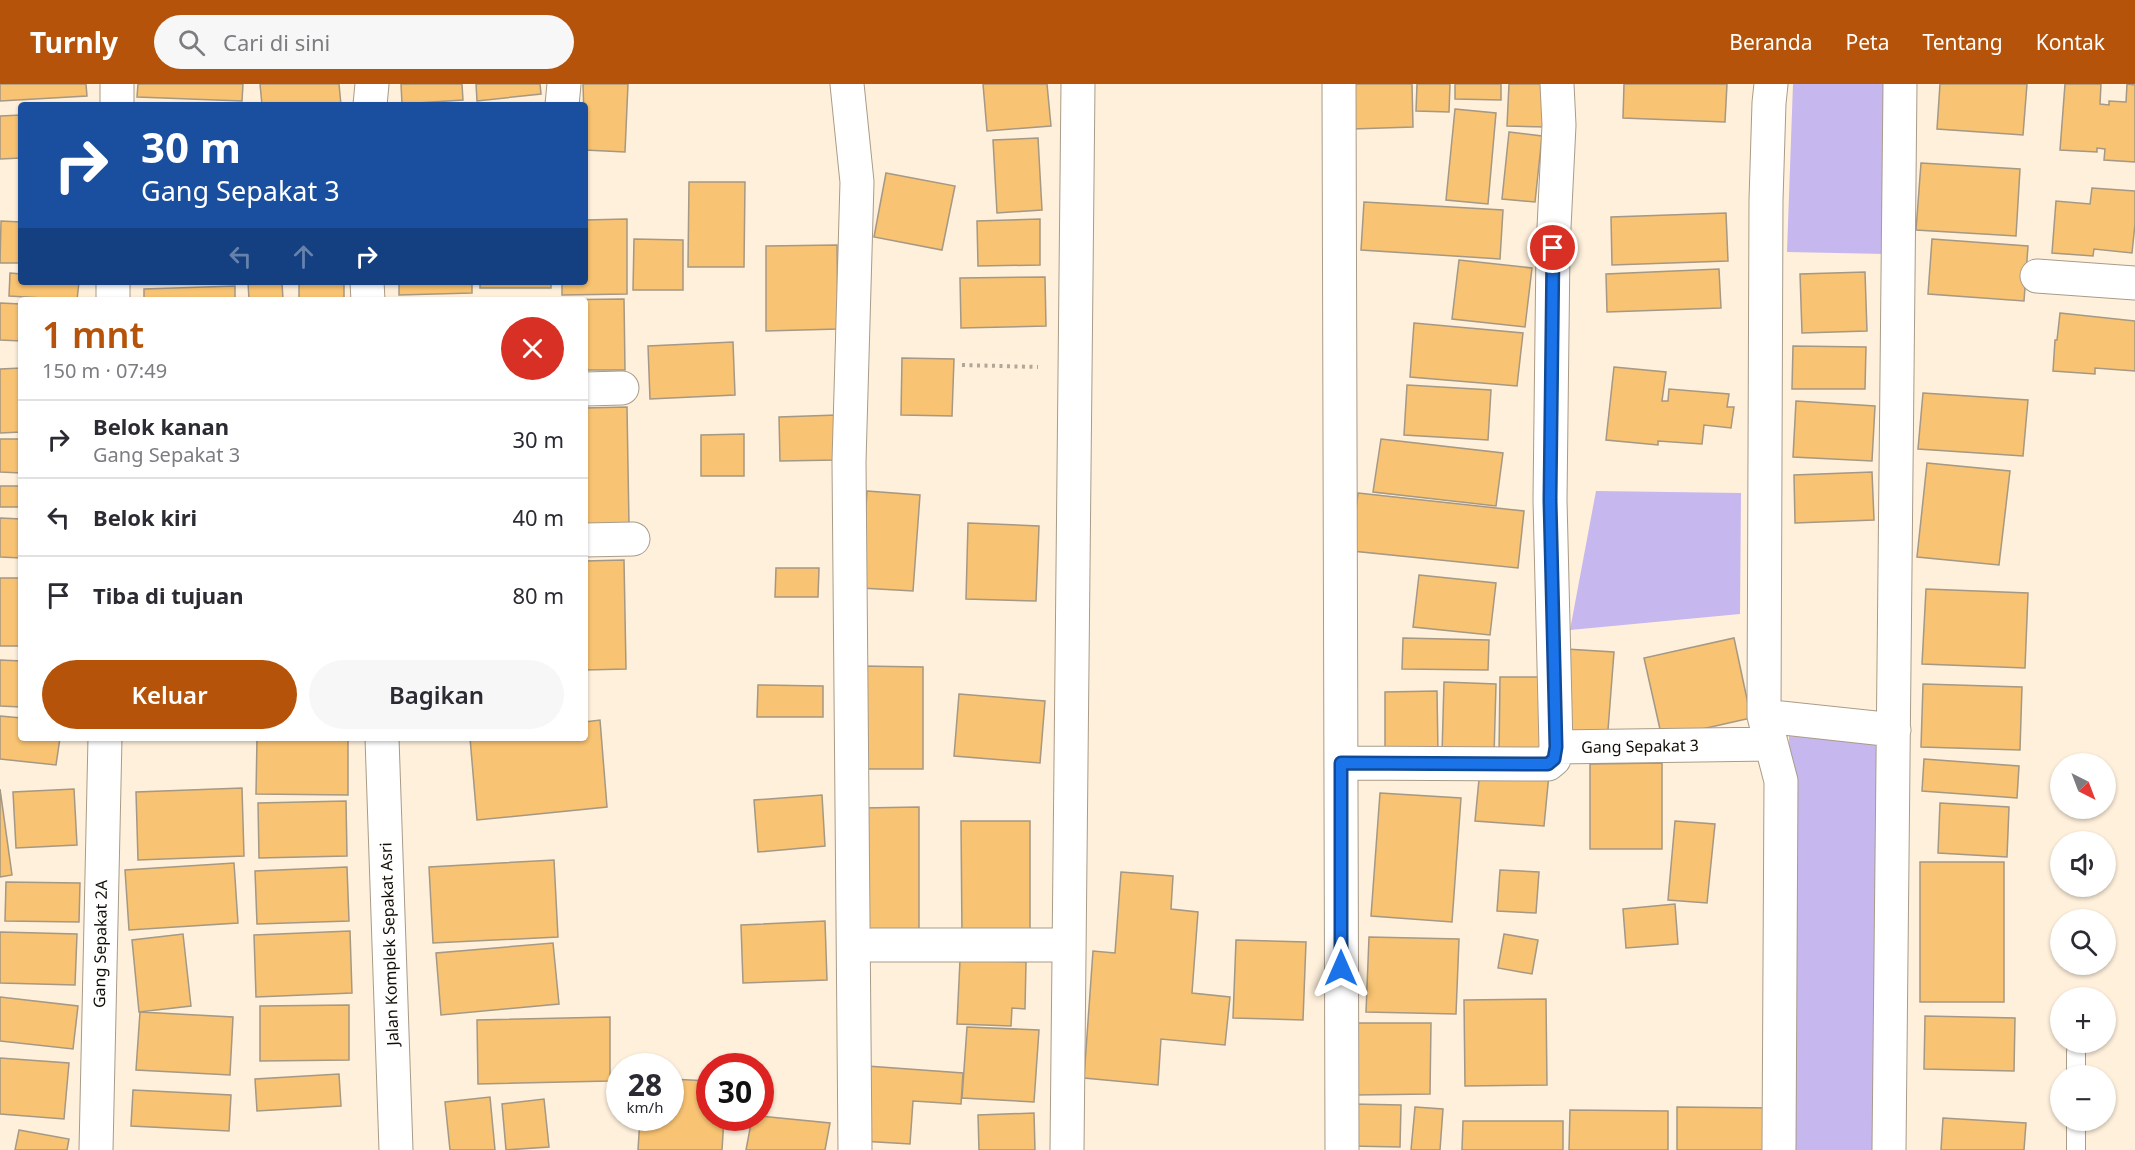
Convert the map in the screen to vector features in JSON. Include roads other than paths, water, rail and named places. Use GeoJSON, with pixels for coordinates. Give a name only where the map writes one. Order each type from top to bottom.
{"type":"FeatureCollection","features":[{"type":"Feature","properties":{"kind":"street"},"geometry":{"type":"LineString","coordinates":[[117,84],[117,102]]}},
{"type":"Feature","properties":{"kind":"street"},"geometry":{"type":"LineString","coordinates":[[370,102],[372,84]]}},
{"type":"Feature","properties":{"kind":"street"},"geometry":{"type":"LineString","coordinates":[[562,102],[564,84]]}},
{"type":"Feature","properties":{"kind":"street"},"geometry":{"type":"LineString","coordinates":[[847,84],[857,182],[849,462],[855,1150]]}},
{"type":"Feature","properties":{"kind":"street"},"geometry":{"type":"LineString","coordinates":[[1067,1150],[1078,84]]}},
{"type":"Feature","properties":{"kind":"street"},"geometry":{"type":"LineString","coordinates":[[1339,84],[1342,1150]]}},
{"type":"Feature","properties":{"kind":"street"},"geometry":{"type":"LineString","coordinates":[[1556,747],[1550,500],[1553,248],[1559,124],[1557,84]]}},
{"type":"Feature","properties":{"kind":"street"},"geometry":{"type":"LineString","coordinates":[[1771,84],[1766,201],[1768,730],[1781,781],[1779,1150]]}},
{"type":"Feature","properties":{"kind":"street"},"geometry":{"type":"LineString","coordinates":[[1889,1150],[1900,84]]}},
{"type":"Feature","properties":{"kind":"street"},"geometry":{"type":"LineString","coordinates":[[2037,276],[2135,283]]}},
{"type":"Feature","properties":{"kind":"street"},"geometry":{"type":"LineString","coordinates":[[588,389],[621,388]]}},
{"type":"Feature","properties":{"kind":"street"},"geometry":{"type":"LineString","coordinates":[[588,540],[633,539]]}},
{"type":"Feature","properties":{"kind":"street","name":"Gang Sepakat 3"},"geometry":{"type":"LineString","coordinates":[[1341,763],[1548,764],[1554,759],[1556,747],[1768,730],[1894,730]]}},
{"type":"Feature","properties":{"kind":"street","name":"Gang Sepakat 2A"},"geometry":{"type":"LineString","coordinates":[[96,1150],[105,741]]}},
{"type":"Feature","properties":{"kind":"street","name":"Jalan Komplek Sepakat Asri"},"geometry":{"type":"LineString","coordinates":[[382,741],[396,1150]]}},
{"type":"Feature","properties":{"kind":"street"},"geometry":{"type":"LineString","coordinates":[[872,945],[1069,945]]}},
{"type":"Feature","properties":{"kind":"lane"},"geometry":{"type":"LineString","coordinates":[[2076,1131],[2076,1150]]}}]}
